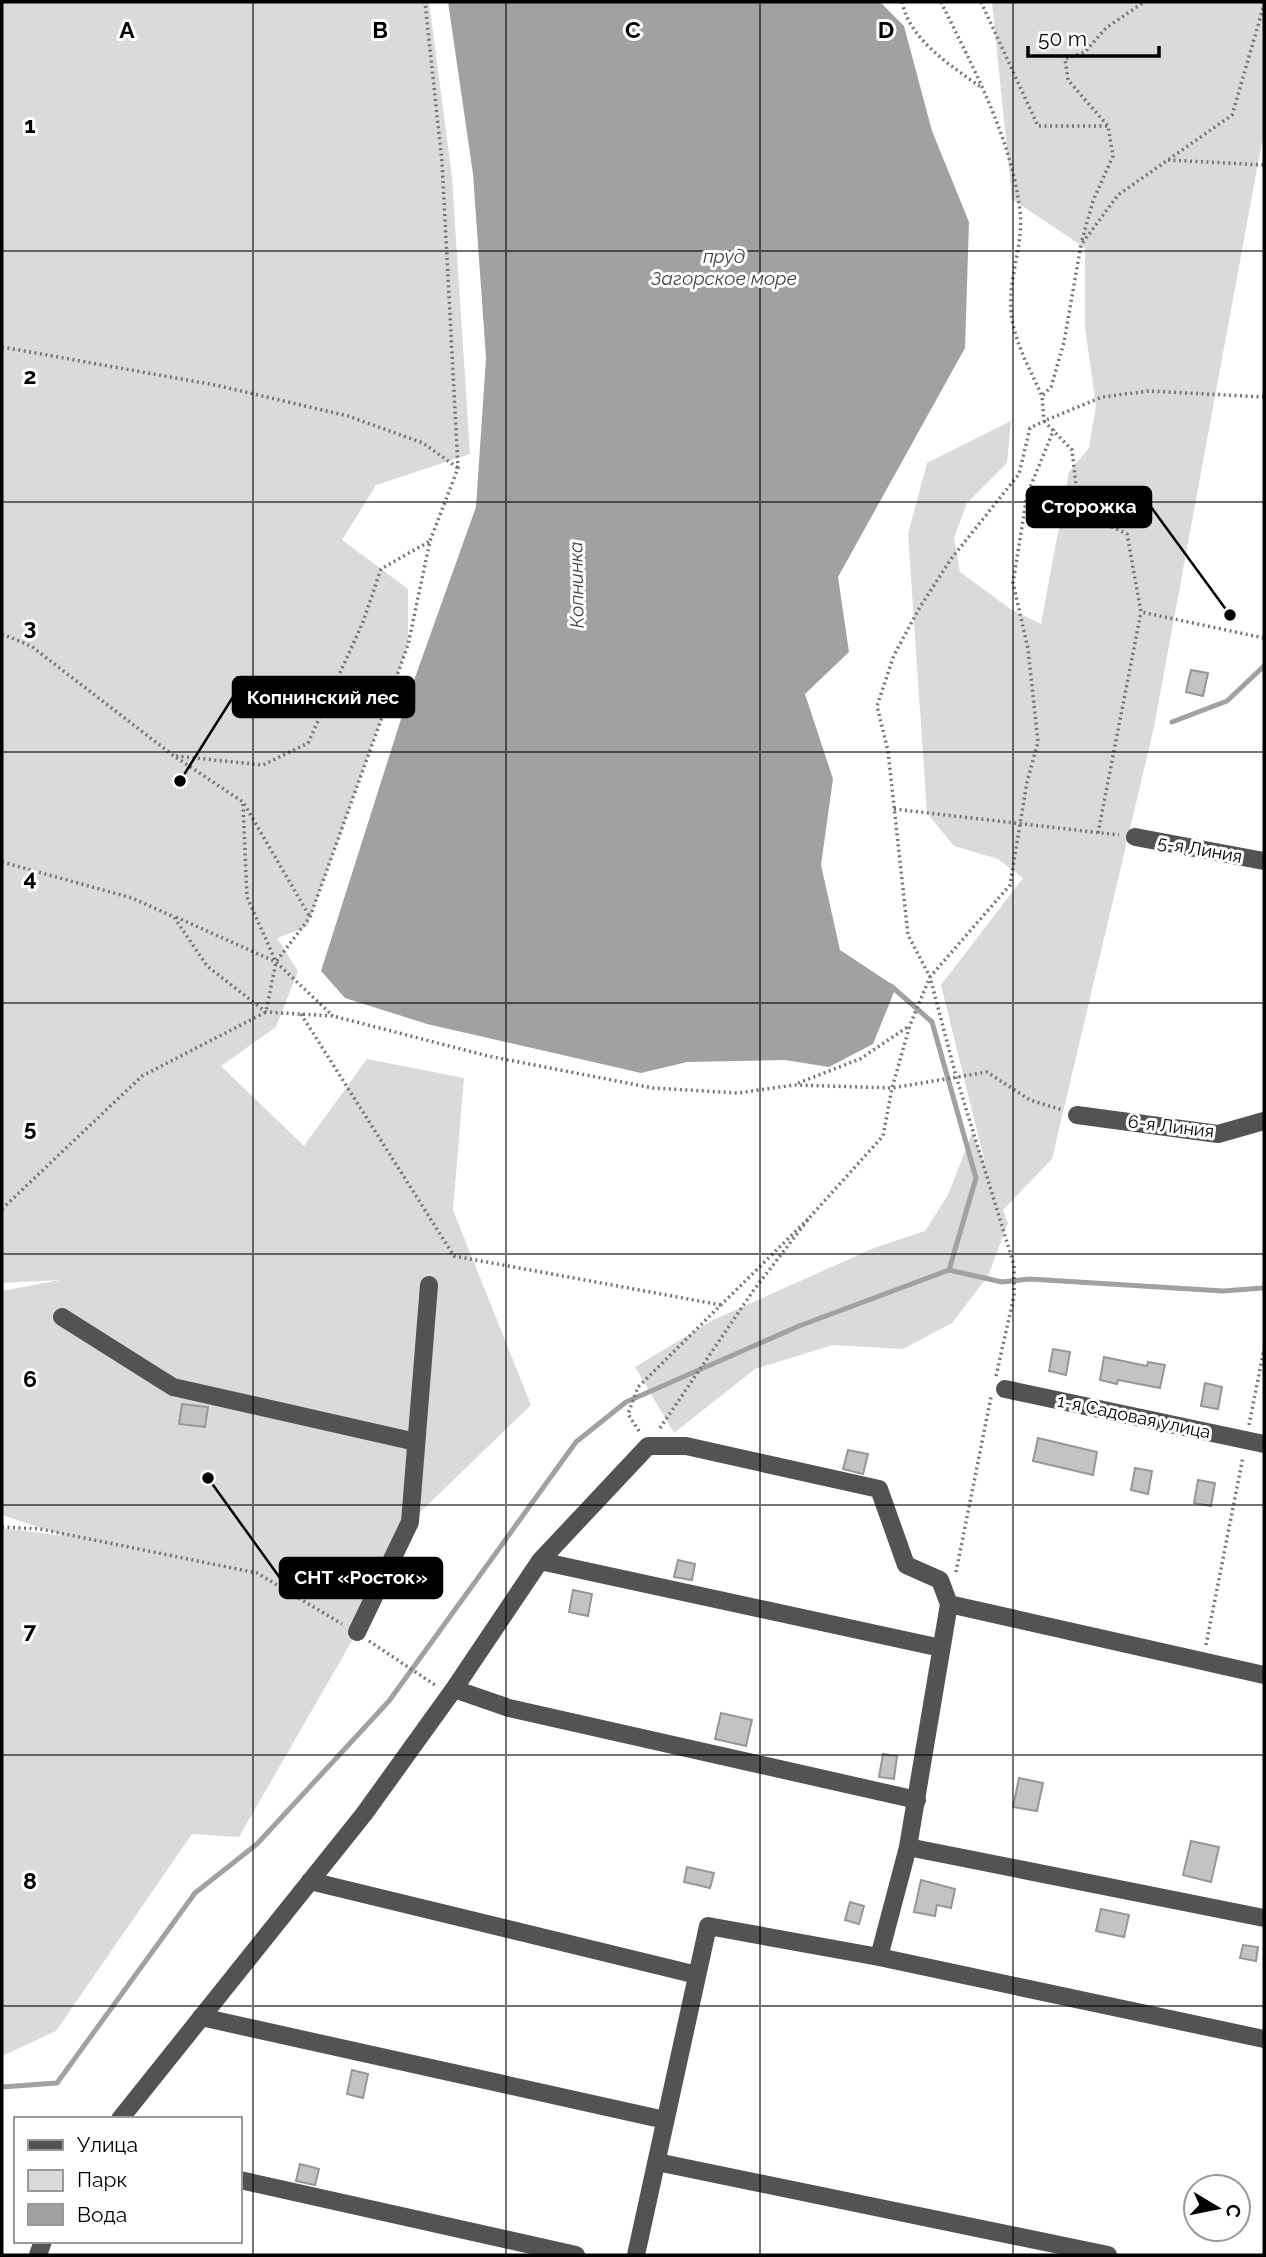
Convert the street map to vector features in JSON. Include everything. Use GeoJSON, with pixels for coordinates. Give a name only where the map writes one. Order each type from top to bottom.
{"type":"FeatureCollection","features":[{"type":"Feature","properties":{"kind":"street","name":"5-я Линия"},"geometry":{"type":"LineString","coordinates":[[1135,837],[1264,861]]}},
{"type":"Feature","properties":{"kind":"street","name":"6-я Линия"},"geometry":{"type":"LineString","coordinates":[[1077,1115],[1218,1134],[1264,1121]]}},
{"type":"Feature","properties":{"kind":"street"},"geometry":{"type":"LineString","coordinates":[[357,1632],[410,1522],[429,1285]]}},
{"type":"Feature","properties":{"kind":"street"},"geometry":{"type":"LineString","coordinates":[[62,1317],[173,1387],[416,1441]]}},
{"type":"Feature","properties":{"kind":"street","name":"1-я Садовая улица"},"geometry":{"type":"LineString","coordinates":[[1004,1389],[1255,1442]]}},
{"type":"Feature","properties":{"kind":"street"},"geometry":{"type":"LineString","coordinates":[[122,2117],[364,1814],[454,1689],[540,1561],[648,1446],[686,1446],[879,1489],[906,1565],[940,1580],[950,1604],[908,1847],[879,1957]]}},
{"type":"Feature","properties":{"kind":"street"},"geometry":{"type":"LineString","coordinates":[[540,1561],[941,1648]]}},
{"type":"Feature","properties":{"kind":"street"},"geometry":{"type":"LineString","coordinates":[[950,1604],[1264,1675]]}},
{"type":"Feature","properties":{"kind":"street"},"geometry":{"type":"LineString","coordinates":[[454,1689],[509,1708],[917,1800]]}},
{"type":"Feature","properties":{"kind":"street"},"geometry":{"type":"LineString","coordinates":[[908,1847],[1264,1918]]}},
{"type":"Feature","properties":{"kind":"street"},"geometry":{"type":"LineString","coordinates":[[310,1881],[697,1975]]}},
{"type":"Feature","properties":{"kind":"street"},"geometry":{"type":"LineString","coordinates":[[636,2255],[708,1926],[879,1957],[1264,2039]]}},
{"type":"Feature","properties":{"kind":"street"},"geometry":{"type":"LineString","coordinates":[[201,2017],[665,2120]]}},
{"type":"Feature","properties":{"kind":"street"},"geometry":{"type":"LineString","coordinates":[[657,2162],[1108,2255]]}},
{"type":"Feature","properties":{"kind":"street"},"geometry":{"type":"LineString","coordinates":[[242,2180],[576,2255]]}},
{"type":"Feature","properties":{"kind":"path"},"geometry":{"type":"LineString","coordinates":[[266,1012],[276,962],[310,917],[408,645],[430,541],[458,468],[442,162],[425,2]]}},
{"type":"Feature","properties":{"kind":"path"},"geometry":{"type":"LineString","coordinates":[[902,2],[905,16],[933,51],[984,90]]}},
{"type":"Feature","properties":{"kind":"path"},"geometry":{"type":"LineString","coordinates":[[941,2],[984,90],[1003,140],[1020,211],[1011,312],[1019,348],[1042,396],[1044,421],[1072,450],[1079,511],[1127,534],[1140,612],[1098,833]]}},
{"type":"Feature","properties":{"kind":"path"},"geometry":{"type":"LineString","coordinates":[[981,2],[1038,126],[1108,126]]}},
{"type":"Feature","properties":{"kind":"path"},"geometry":{"type":"LineString","coordinates":[[1042,396],[1051,387],[1064,342],[1081,245],[1093,201],[1113,156],[1108,126],[1068,80],[1065,59],[1086,52],[1106,28],[1144,2]]}},
{"type":"Feature","properties":{"kind":"path"},"geometry":{"type":"LineString","coordinates":[[1081,245],[1118,195],[1232,115],[1264,5]]}},
{"type":"Feature","properties":{"kind":"path"},"geometry":{"type":"LineString","coordinates":[[1167,160],[1264,165]]}},
{"type":"Feature","properties":{"kind":"path"},"geometry":{"type":"LineString","coordinates":[[2,347],[215,385],[348,416],[423,443],[458,468]]}},
{"type":"Feature","properties":{"kind":"path"},"geometry":{"type":"LineString","coordinates":[[950,1604],[1014,1296],[1014,1265],[955,1077],[930,977],[908,935],[888,751],[877,706],[894,655],[951,559],[1019,474],[1030,428],[1102,397],[1149,391],[1264,397]]}},
{"type":"Feature","properties":{"kind":"path"},"geometry":{"type":"LineString","coordinates":[[628,1414],[639,1387],[810,1217],[883,1136],[892,1088],[910,1024],[930,977],[1010,885],[1038,742],[1028,649],[1013,583],[1027,495],[1054,429]]}},
{"type":"Feature","properties":{"kind":"path"},"geometry":{"type":"LineString","coordinates":[[174,755],[263,765],[308,743],[363,622],[381,569],[430,541]]}},
{"type":"Feature","properties":{"kind":"path"},"geometry":{"type":"LineString","coordinates":[[1140,612],[1264,638]]}},
{"type":"Feature","properties":{"kind":"path"},"geometry":{"type":"LineString","coordinates":[[2,634],[31,646],[174,755],[243,802],[310,917]]}},
{"type":"Feature","properties":{"kind":"path"},"geometry":{"type":"LineString","coordinates":[[243,802],[247,897],[276,962]]}},
{"type":"Feature","properties":{"kind":"path"},"geometry":{"type":"LineString","coordinates":[[894,809],[1135,837]]}},
{"type":"Feature","properties":{"kind":"path"},"geometry":{"type":"LineString","coordinates":[[2,862],[132,898],[276,962],[333,1016]]}},
{"type":"Feature","properties":{"kind":"path"},"geometry":{"type":"LineString","coordinates":[[174,916],[207,966],[266,1012]]}},
{"type":"Feature","properties":{"kind":"path"},"geometry":{"type":"LineString","coordinates":[[2,1209],[142,1076],[266,1012],[333,1016],[488,1056],[653,1088],[738,1093],[794,1085],[892,1088],[987,1072],[1030,1100],[1077,1115]]}},
{"type":"Feature","properties":{"kind":"path"},"geometry":{"type":"LineString","coordinates":[[301,1014],[454,1256],[722,1305]]}},
{"type":"Feature","properties":{"kind":"path"},"geometry":{"type":"LineString","coordinates":[[794,1085],[860,1059],[910,1024]]}},
{"type":"Feature","properties":{"kind":"path"},"geometry":{"type":"LineString","coordinates":[[648,1446],[745,1303],[810,1217]]}},
{"type":"Feature","properties":{"kind":"path"},"geometry":{"type":"LineString","coordinates":[[1203,1661],[1255,1442],[1264,1349]]}},
{"type":"Feature","properties":{"kind":"path"},"geometry":{"type":"LineString","coordinates":[[2,1527],[40,1529],[257,1573],[357,1632],[442,1690],[454,1689]]}},
{"type":"Feature","properties":{"kind":"green space"},"geometry":{"type":"Polygon","coordinates":[[[2,2],[429,2],[452,177],[470,454],[376,485],[342,540],[408,589],[408,645],[307,927],[277,938],[298,971],[276,1027],[221,1066],[304,1146],[367,1059],[464,1078],[453,1210],[531,1405],[410,1522],[357,1632],[239,1837],[192,1834],[56,2031],[2,2056],[2,1528],[65,1536],[2,1515],[2,1291],[60,1280],[2,1283],[2,2]]]}},
{"type":"Feature","properties":{"kind":"green space"},"geometry":{"type":"Polygon","coordinates":[[[992,2],[1264,2],[1264,131],[1154,727],[1052,1159],[1003,1210],[1008,1223],[988,1276],[952,1323],[903,1349],[833,1345],[755,1369],[674,1433],[635,1367],[713,1320],[874,1248],[925,1231],[948,1195],[972,1133],[985,1163],[941,985],[1023,878],[998,859],[954,846],[927,813],[908,534],[927,463],[1011,421],[1007,463],[967,503],[954,538],[960,572],[1009,608],[1041,624],[1069,472],[1089,448],[1096,406],[1085,327],[1085,248],[1012,199],[992,2]]]}},
{"type":"Feature","properties":{"kind":"water","name":"пруд Загорское море"},"geometry":{"type":"Polygon","coordinates":[[[448,2],[880,2],[904,26],[932,131],[969,222],[965,348],[838,577],[849,652],[805,694],[833,779],[821,865],[840,950],[896,987],[873,1044],[829,1067],[785,1060],[687,1062],[641,1073],[427,1024],[345,998],[321,971],[408,697],[476,507],[486,358],[473,174],[448,2]]]}},
{"type":"Feature","properties":{"kind":"building"},"geometry":{"type":"Polygon","coordinates":[[[1191,670],[1208,673],[1203,696],[1186,692],[1191,670]]]}},
{"type":"Feature","properties":{"kind":"building"},"geometry":{"type":"Polygon","coordinates":[[[1053,1349],[1070,1352],[1066,1375],[1049,1371],[1053,1349]]]}},
{"type":"Feature","properties":{"kind":"building"},"geometry":{"type":"Polygon","coordinates":[[[1104,1357],[1147,1366],[1148,1362],[1165,1365],[1160,1388],[1118,1380],[1117,1384],[1100,1380],[1104,1357]]]}},
{"type":"Feature","properties":{"kind":"building"},"geometry":{"type":"Polygon","coordinates":[[[1205,1383],[1222,1387],[1218,1409],[1201,1406],[1205,1383]]]}},
{"type":"Feature","properties":{"kind":"building"},"geometry":{"type":"Polygon","coordinates":[[[182,1404],[208,1407],[205,1427],[179,1424],[182,1404]]]}},
{"type":"Feature","properties":{"kind":"building"},"geometry":{"type":"Polygon","coordinates":[[[1038,1438],[1097,1452],[1093,1475],[1033,1461],[1038,1438]]]}},
{"type":"Feature","properties":{"kind":"building"},"geometry":{"type":"Polygon","coordinates":[[[848,1450],[868,1454],[863,1474],[843,1469],[848,1450]]]}},
{"type":"Feature","properties":{"kind":"building"},"geometry":{"type":"Polygon","coordinates":[[[1135,1468],[1152,1471],[1148,1494],[1131,1490],[1135,1468]]]}},
{"type":"Feature","properties":{"kind":"building"},"geometry":{"type":"Polygon","coordinates":[[[1198,1480],[1215,1483],[1211,1506],[1194,1503],[1198,1480]]]}},
{"type":"Feature","properties":{"kind":"building"},"geometry":{"type":"Polygon","coordinates":[[[678,1560],[695,1564],[692,1580],[674,1577],[678,1560]]]}},
{"type":"Feature","properties":{"kind":"building"},"geometry":{"type":"Polygon","coordinates":[[[573,1590],[592,1594],[588,1616],[569,1612],[573,1590]]]}},
{"type":"Feature","properties":{"kind":"building"},"geometry":{"type":"Polygon","coordinates":[[[721,1713],[752,1720],[746,1746],[715,1739],[721,1713]]]}},
{"type":"Feature","properties":{"kind":"building"},"geometry":{"type":"Polygon","coordinates":[[[883,1754],[897,1756],[894,1779],[879,1777],[883,1754]]]}},
{"type":"Feature","properties":{"kind":"building"},"geometry":{"type":"Polygon","coordinates":[[[1019,1778],[1043,1783],[1037,1811],[1013,1807],[1019,1778]]]}},
{"type":"Feature","properties":{"kind":"building"},"geometry":{"type":"Polygon","coordinates":[[[1191,1841],[1219,1847],[1211,1882],[1183,1875],[1191,1841]]]}},
{"type":"Feature","properties":{"kind":"building"},"geometry":{"type":"Polygon","coordinates":[[[687,1867],[714,1873],[710,1888],[684,1882],[687,1867]]]}},
{"type":"Feature","properties":{"kind":"building"},"geometry":{"type":"Polygon","coordinates":[[[921,1880],[955,1889],[951,1908],[937,1905],[935,1916],[914,1912],[921,1880]]]}},
{"type":"Feature","properties":{"kind":"building"},"geometry":{"type":"Polygon","coordinates":[[[850,1902],[864,1906],[859,1924],[845,1920],[850,1902]]]}},
{"type":"Feature","properties":{"kind":"building"},"geometry":{"type":"Polygon","coordinates":[[[1101,1909],[1129,1915],[1124,1937],[1096,1931],[1101,1909]]]}},
{"type":"Feature","properties":{"kind":"building"},"geometry":{"type":"Polygon","coordinates":[[[1243,1945],[1258,1947],[1256,1961],[1240,1958],[1243,1945]]]}},
{"type":"Feature","properties":{"kind":"building"},"geometry":{"type":"Polygon","coordinates":[[[352,2070],[368,2074],[363,2098],[347,2094],[352,2070]]]}},
{"type":"Feature","properties":{"kind":"building"},"geometry":{"type":"Polygon","coordinates":[[[300,2164],[319,2169],[315,2185],[296,2181],[300,2164]]]}},
{"type":"Feature","properties":{"kind":"waterway"},"geometry":{"type":"LineString","coordinates":[[1172,722],[1227,701],[1264,666]]}},
{"type":"Feature","properties":{"kind":"waterway"},"geometry":{"type":"LineString","coordinates":[[2,2087],[57,2083],[195,1893],[257,1844],[389,1701],[576,1442],[626,1402],[799,1326],[949,1270],[976,1178],[932,1022],[891,986]]}},
{"type":"Feature","properties":{"kind":"waterway"},"geometry":{"type":"LineString","coordinates":[[949,1270],[1002,1282],[1030,1279],[1223,1291],[1263,1288]]}},
{"type":"Feature","properties":{"kind":"place","name":"Сторожка"},"geometry":{"type":"Point","coordinates":[1230,615]}},
{"type":"Feature","properties":{"kind":"place","name":"Копнинский лес"},"geometry":{"type":"Point","coordinates":[180,781]}},
{"type":"Feature","properties":{"kind":"place","name":"СНТ «Росток»"},"geometry":{"type":"Point","coordinates":[208,1478]}},
{"type":"Feature","properties":{"kind":"water label","name":"Копнинка"},"geometry":{"type":"Point","coordinates":[576,585]}}]}
